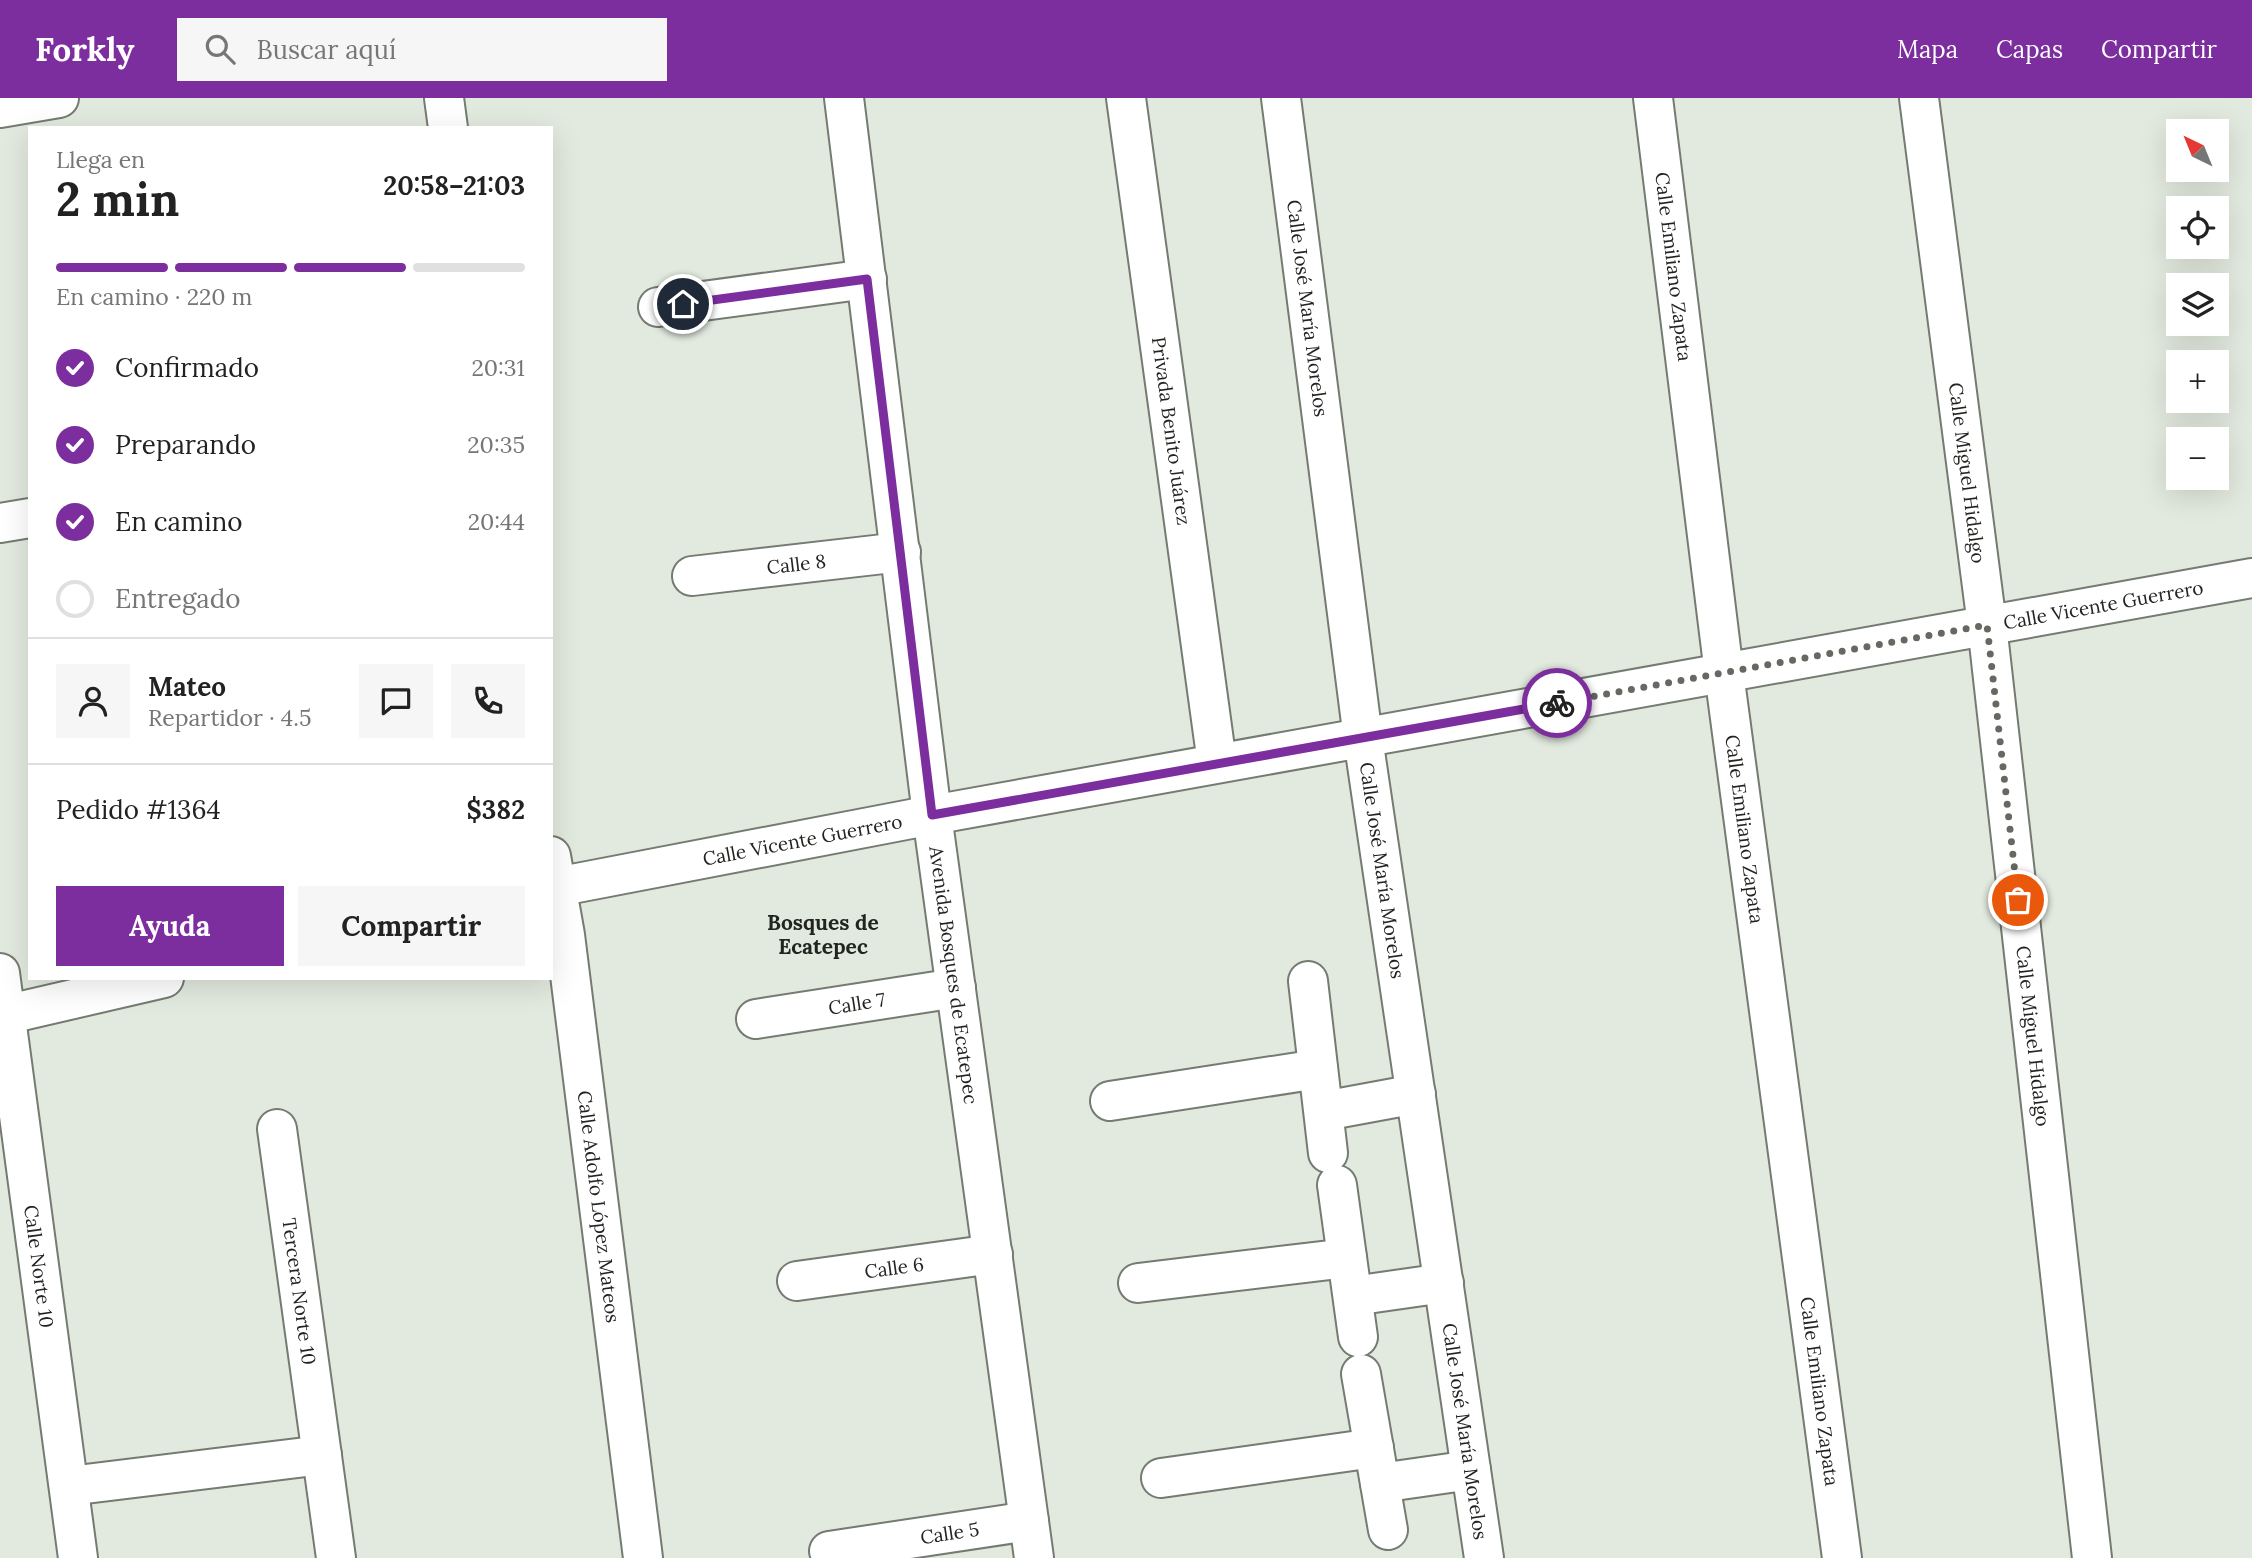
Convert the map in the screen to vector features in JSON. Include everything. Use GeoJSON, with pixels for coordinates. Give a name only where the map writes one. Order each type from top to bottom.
{"type":"FeatureCollection","features":[{"type":"Feature","properties":{"kind":"street"},"geometry":{"type":"LineString","coordinates":[[0,108],[59,98]]}},
{"type":"Feature","properties":{"kind":"street"},"geometry":{"type":"LineString","coordinates":[[444,98],[448,126]]}},
{"type":"Feature","properties":{"kind":"street","name":"Avenida Bosques de Ecatepec"},"geometry":{"type":"LineString","coordinates":[[844,98],[932,815],[1031,1540]]}},
{"type":"Feature","properties":{"kind":"street","name":"Privada Benito Juárez"},"geometry":{"type":"LineString","coordinates":[[1126,98],[1217,763]]}},
{"type":"Feature","properties":{"kind":"street","name":"Calle José María Morelos"},"geometry":{"type":"LineString","coordinates":[[1281,98],[1363,738],[1484,1558]]}},
{"type":"Feature","properties":{"kind":"street","name":"Calle Emiliano Zapata"},"geometry":{"type":"LineString","coordinates":[[1653,98],[1724,673],[1842,1558]]}},
{"type":"Feature","properties":{"kind":"street","name":"Calle Miguel Hidalgo"},"geometry":{"type":"LineString","coordinates":[[1919,98],[1987,625],[2092,1558]]}},
{"type":"Feature","properties":{"kind":"street"},"geometry":{"type":"LineString","coordinates":[[658,307],[867,279]]}},
{"type":"Feature","properties":{"kind":"street"},"geometry":{"type":"LineString","coordinates":[[0,523],[28,519]]}},
{"type":"Feature","properties":{"kind":"street","name":"Calle 8"},"geometry":{"type":"LineString","coordinates":[[692,576],[901,552]]}},
{"type":"Feature","properties":{"kind":"street","name":"Calle Vicente Guerrero"},"geometry":{"type":"LineString","coordinates":[[553,877],[932,815],[2252,578]]}},
{"type":"Feature","properties":{"kind":"street","name":"Calle Adolfo López Mateos"},"geometry":{"type":"LineString","coordinates":[[553,877],[565,935],[643,1558]]}},
{"type":"Feature","properties":{"kind":"street","name":"Calle Norte 10"},"geometry":{"type":"LineString","coordinates":[[0,973],[3,1016],[78,1558]]}},
{"type":"Feature","properties":{"kind":"street"},"geometry":{"type":"LineString","coordinates":[[3,1016],[156,980]]}},
{"type":"Feature","properties":{"kind":"street"},"geometry":{"type":"LineString","coordinates":[[1308,981],[1324,1111],[1388,1531]]}},
{"type":"Feature","properties":{"kind":"street","name":"Calle 7"},"geometry":{"type":"LineString","coordinates":[[756,1019],[956,988]]}},
{"type":"Feature","properties":{"kind":"street"},"geometry":{"type":"LineString","coordinates":[[1110,1101],[1318,1069]]}},
{"type":"Feature","properties":{"kind":"street"},"geometry":{"type":"LineString","coordinates":[[1324,1111],[1416,1094]]}},
{"type":"Feature","properties":{"kind":"street","name":"Tercera Norte 10"},"geometry":{"type":"LineString","coordinates":[[277,1129],[336,1558]]}},
{"type":"Feature","properties":{"kind":"street","name":"Calle 6"},"geometry":{"type":"LineString","coordinates":[[797,1281],[993,1255]]}},
{"type":"Feature","properties":{"kind":"street"},"geometry":{"type":"LineString","coordinates":[[1138,1283],[1347,1258]]}},
{"type":"Feature","properties":{"kind":"street"},"geometry":{"type":"LineString","coordinates":[[1353,1296],[1444,1283]]}},
{"type":"Feature","properties":{"kind":"street"},"geometry":{"type":"LineString","coordinates":[[69,1486],[322,1455]]}},
{"type":"Feature","properties":{"kind":"street"},"geometry":{"type":"LineString","coordinates":[[1161,1478],[1377,1466],[1471,1470]]}},
{"type":"Feature","properties":{"kind":"street","name":"Calle 5"},"geometry":{"type":"LineString","coordinates":[[829,1551],[1031,1540]]}},
{"type":"Feature","properties":{"kind":"way so far"},"geometry":{"type":"LineString","coordinates":[[1557,703],[1987,625],[2018,900]]}},
{"type":"Feature","properties":{"kind":"district","name":"Bosques de Ecatepec"},"geometry":{"type":"Point","coordinates":[823,934]}},
{"type":"Feature","properties":{"kind":"route"},"geometry":{"type":"LineString","coordinates":[[683,304],[867,279],[932,815],[1557,703]]}}]}
